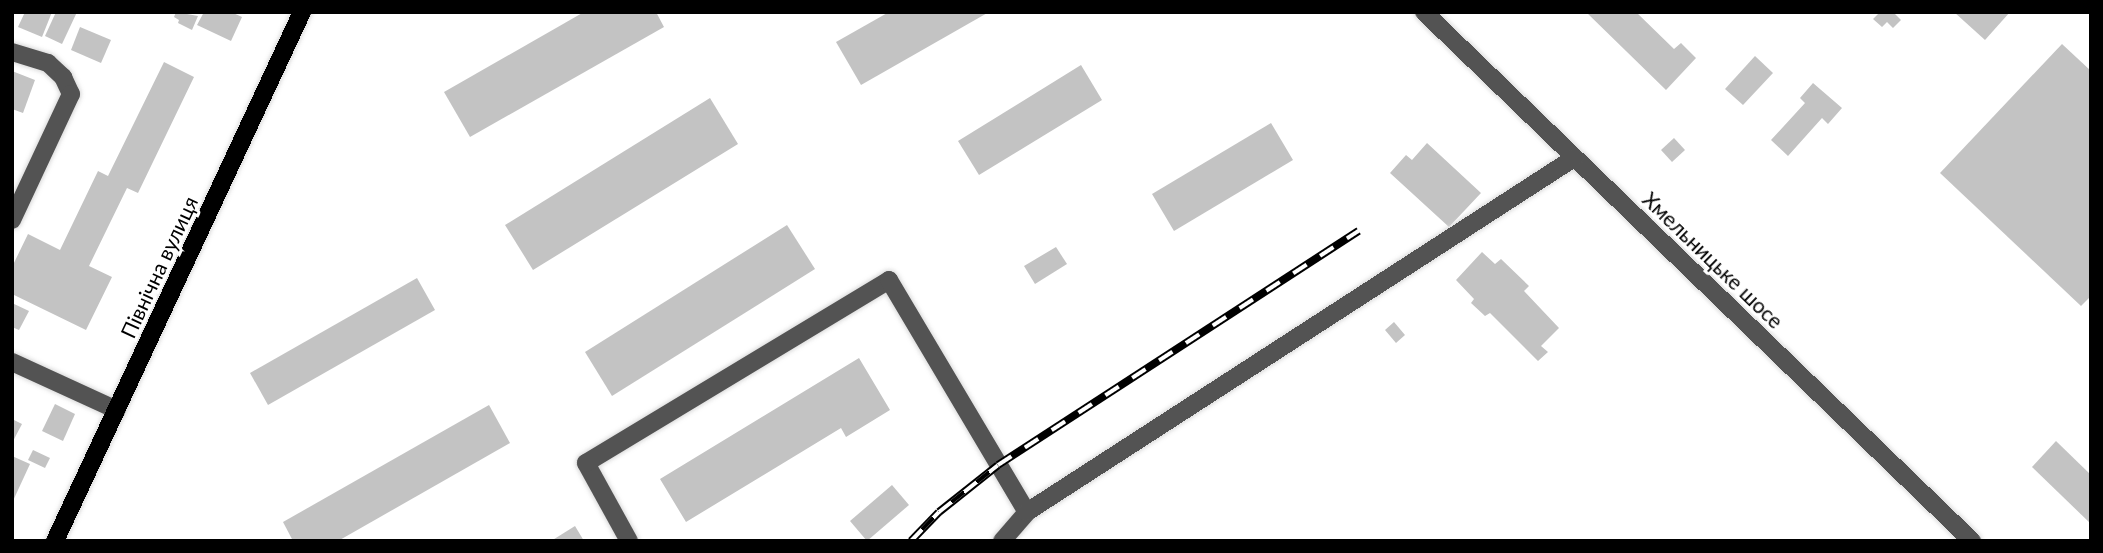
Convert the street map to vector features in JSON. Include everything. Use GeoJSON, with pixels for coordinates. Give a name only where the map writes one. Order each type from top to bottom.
{"type":"FeatureCollection","features":[{"type":"Feature","properties":{"kind":"main road","name":"Північна вулиця"},"geometry":{"type":"LineString","coordinates":[[55,541],[302,12]]}},
{"type":"Feature","properties":{"kind":"street","name":"Хмельницьке шосе"},"geometry":{"type":"LineString","coordinates":[[1424,12],[1972,541]]}},
{"type":"Feature","properties":{"kind":"street"},"geometry":{"type":"LineString","coordinates":[[12,52],[48,63],[63,77],[71,94],[12,220]]}},
{"type":"Feature","properties":{"kind":"street"},"geometry":{"type":"LineString","coordinates":[[1002,541],[1027,512],[1574,158]]}},
{"type":"Feature","properties":{"kind":"street"},"geometry":{"type":"LineString","coordinates":[[629,541],[586,463],[889,280],[1027,512]]}},
{"type":"Feature","properties":{"kind":"street"},"geometry":{"type":"LineString","coordinates":[[12,362],[117,410]]}},
{"type":"Feature","properties":{"kind":"building"},"geometry":{"type":"Polygon","coordinates":[[[25,12],[52,12],[42,37],[18,27],[25,12]]]}},
{"type":"Feature","properties":{"kind":"building"},"geometry":{"type":"Polygon","coordinates":[[[56,12],[77,12],[62,44],[45,36],[56,12]]]}},
{"type":"Feature","properties":{"kind":"building"},"geometry":{"type":"Polygon","coordinates":[[[176,12],[198,16],[192,30],[178,23],[179,20],[174,17],[176,12]]]}},
{"type":"Feature","properties":{"kind":"building"},"geometry":{"type":"Polygon","coordinates":[[[204,12],[231,12],[242,17],[231,41],[197,25],[204,12]]]}},
{"type":"Feature","properties":{"kind":"building"},"geometry":{"type":"Polygon","coordinates":[[[584,12],[656,12],[664,27],[470,137],[444,92],[584,12]]]}},
{"type":"Feature","properties":{"kind":"building"},"geometry":{"type":"Polygon","coordinates":[[[889,12],[989,12],[861,85],[836,42],[889,12]]]}},
{"type":"Feature","properties":{"kind":"building"},"geometry":{"type":"Polygon","coordinates":[[[1586,12],[1636,12],[1674,49],[1681,43],[1696,58],[1666,90],[1586,12]]]}},
{"type":"Feature","properties":{"kind":"building"},"geometry":{"type":"Polygon","coordinates":[[[1880,12],[1893,12],[1901,20],[1893,28],[1887,22],[1882,27],[1873,19],[1880,12]]]}},
{"type":"Feature","properties":{"kind":"building"},"geometry":{"type":"Polygon","coordinates":[[[1954,12],[2010,12],[1985,40],[1954,12]]]}},
{"type":"Feature","properties":{"kind":"building"},"geometry":{"type":"Polygon","coordinates":[[[80,27],[111,40],[101,63],[71,50],[80,27]]]}},
{"type":"Feature","properties":{"kind":"building"},"geometry":{"type":"Polygon","coordinates":[[[2062,44],[2091,71],[2091,296],[2081,306],[1940,173],[2062,44]]]}},
{"type":"Feature","properties":{"kind":"building"},"geometry":{"type":"Polygon","coordinates":[[[1755,56],[1773,73],[1743,105],[1725,89],[1755,56]]]}},
{"type":"Feature","properties":{"kind":"building"},"geometry":{"type":"Polygon","coordinates":[[[164,62],[194,77],[138,193],[127,188],[89,266],[112,277],[86,330],[12,294],[12,267],[28,234],[60,250],[98,171],[108,176],[164,62]]]}},
{"type":"Feature","properties":{"kind":"building"},"geometry":{"type":"Polygon","coordinates":[[[1081,65],[1102,100],[979,175],[958,141],[1081,65]]]}},
{"type":"Feature","properties":{"kind":"building"},"geometry":{"type":"Polygon","coordinates":[[[12,71],[35,80],[23,113],[12,109],[12,71]]]}},
{"type":"Feature","properties":{"kind":"building"},"geometry":{"type":"Polygon","coordinates":[[[1813,83],[1842,108],[1828,124],[1822,118],[1788,156],[1771,140],[1805,103],[1800,98],[1813,83]]]}},
{"type":"Feature","properties":{"kind":"building"},"geometry":{"type":"Polygon","coordinates":[[[710,98],[738,144],[533,270],[505,225],[710,98]]]}},
{"type":"Feature","properties":{"kind":"building"},"geometry":{"type":"Polygon","coordinates":[[[1271,123],[1293,160],[1174,231],[1152,194],[1271,123]]]}},
{"type":"Feature","properties":{"kind":"building"},"geometry":{"type":"Polygon","coordinates":[[[1674,138],[1685,150],[1672,162],[1661,150],[1674,138]]]}},
{"type":"Feature","properties":{"kind":"building"},"geometry":{"type":"Polygon","coordinates":[[[1427,143],[1481,193],[1449,227],[1390,173],[1406,155],[1412,160],[1427,143]]]}},
{"type":"Feature","properties":{"kind":"building"},"geometry":{"type":"Polygon","coordinates":[[[787,225],[815,269],[612,396],[585,352],[787,225]]]}},
{"type":"Feature","properties":{"kind":"building"},"geometry":{"type":"Polygon","coordinates":[[[1056,247],[1067,264],[1035,284],[1024,266],[1056,247]]]}},
{"type":"Feature","properties":{"kind":"building"},"geometry":{"type":"Polygon","coordinates":[[[1482,252],[1495,264],[1501,259],[1529,286],[1524,291],[1559,328],[1541,346],[1548,352],[1538,361],[1490,313],[1485,316],[1471,303],[1474,299],[1456,280],[1482,252]]]}},
{"type":"Feature","properties":{"kind":"building"},"geometry":{"type":"Polygon","coordinates":[[[417,278],[435,310],[268,405],[250,373],[417,278]]]}},
{"type":"Feature","properties":{"kind":"building"},"geometry":{"type":"Polygon","coordinates":[[[12,303],[29,311],[19,330],[12,327],[12,303]]]}},
{"type":"Feature","properties":{"kind":"building"},"geometry":{"type":"Polygon","coordinates":[[[1394,322],[1405,335],[1396,343],[1385,330],[1394,322]]]}},
{"type":"Feature","properties":{"kind":"building"},"geometry":{"type":"Polygon","coordinates":[[[859,358],[890,410],[846,437],[841,428],[686,522],[660,479],[859,358]]]}},
{"type":"Feature","properties":{"kind":"building"},"geometry":{"type":"Polygon","coordinates":[[[55,404],[75,414],[63,441],[42,431],[55,404]]]}},
{"type":"Feature","properties":{"kind":"building"},"geometry":{"type":"Polygon","coordinates":[[[489,405],[510,443],[338,541],[293,541],[283,522],[489,405]]]}},
{"type":"Feature","properties":{"kind":"building"},"geometry":{"type":"Polygon","coordinates":[[[12,419],[22,424],[12,443],[12,419]]]}},
{"type":"Feature","properties":{"kind":"building"},"geometry":{"type":"Polygon","coordinates":[[[2056,441],[2091,475],[2091,524],[2032,467],[2056,441]]]}},
{"type":"Feature","properties":{"kind":"building"},"geometry":{"type":"Polygon","coordinates":[[[33,450],[50,458],[45,468],[28,460],[33,450]]]}},
{"type":"Feature","properties":{"kind":"building"},"geometry":{"type":"Polygon","coordinates":[[[12,456],[30,464],[12,503],[12,456]]]}},
{"type":"Feature","properties":{"kind":"building"},"geometry":{"type":"Polygon","coordinates":[[[892,485],[909,505],[867,541],[850,521],[892,485]]]}},
{"type":"Feature","properties":{"kind":"building"},"geometry":{"type":"Polygon","coordinates":[[[575,526],[584,541],[551,541],[575,526]]]}},
{"type":"Feature","properties":{"kind":"railway"},"geometry":{"type":"LineString","coordinates":[[911,541],[939,512],[998,465],[1359,231]]}}]}
